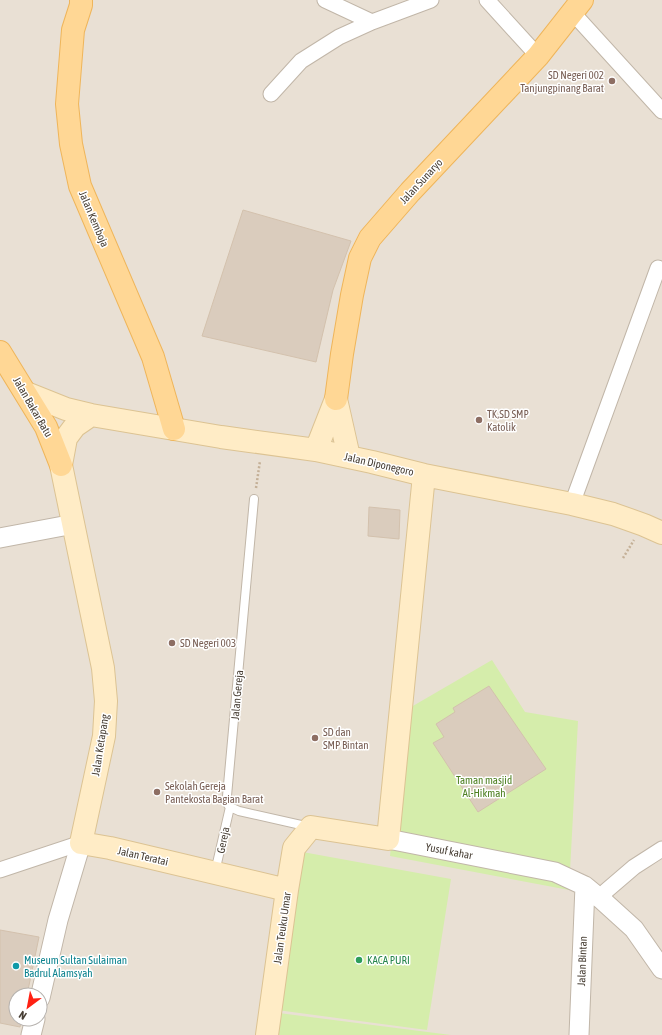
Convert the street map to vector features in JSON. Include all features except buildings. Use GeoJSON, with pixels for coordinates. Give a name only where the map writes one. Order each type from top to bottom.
{"type":"FeatureCollection","features":[{"type":"Feature","properties":{"kind":"main road","name":"Jalan Kemboja"},"geometry":{"type":"LineString","coordinates":[[81,0],[81,5],[73,30],[67,104],[72,151],[80,186],[152,357],[174,429]]}},
{"type":"Feature","properties":{"kind":"main road","name":"Jalan Sunaryo"},"geometry":{"type":"LineString","coordinates":[[316,450],[336,399],[352,295],[360,258],[370,238],[410,192],[538,56],[577,6]]}},
{"type":"Feature","properties":{"kind":"main road","name":"Jalan Bakar Batu"},"geometry":{"type":"LineString","coordinates":[[0,352],[46,426],[61,465]]}},
{"type":"Feature","properties":{"kind":"main road","name":"Jalan Diponegoro"},"geometry":{"type":"LineString","coordinates":[[26,393],[66,409],[91,415],[316,450],[424,475],[572,504],[613,514],[662,533]]}},
{"type":"Feature","properties":{"kind":"main road","name":"Jalan Sunaryo"},"geometry":{"type":"LineString","coordinates":[[336,399],[348,457]]}},
{"type":"Feature","properties":{"kind":"main road"},"geometry":{"type":"LineString","coordinates":[[61,465],[66,438],[75,426],[91,415]]}},
{"type":"Feature","properties":{"kind":"main road","name":"Jalan Ketapang"},"geometry":{"type":"LineString","coordinates":[[61,465],[103,668],[106,701],[104,736],[81,843]]}},
{"type":"Feature","properties":{"kind":"main road"},"geometry":{"type":"LineString","coordinates":[[388,838],[424,475]]}},
{"type":"Feature","properties":{"kind":"main road","name":"Yusuf kahar"},"geometry":{"type":"LineString","coordinates":[[311,827],[388,838]]}},
{"type":"Feature","properties":{"kind":"main road","name":"Jalan Teuku Umar"},"geometry":{"type":"LineString","coordinates":[[268,1035],[294,848],[311,827]]}},
{"type":"Feature","properties":{"kind":"main road","name":"Jalan Teratai"},"geometry":{"type":"LineString","coordinates":[[81,843],[110,848],[288,890]]}},
{"type":"Feature","properties":{"kind":"street"},"geometry":{"type":"LineString","coordinates":[[325,0],[372,22]]}},
{"type":"Feature","properties":{"kind":"street"},"geometry":{"type":"LineString","coordinates":[[271,94],[301,61],[339,37],[372,22],[431,0]]}},
{"type":"Feature","properties":{"kind":"street"},"geometry":{"type":"LineString","coordinates":[[487,0],[538,56]]}},
{"type":"Feature","properties":{"kind":"street"},"geometry":{"type":"LineString","coordinates":[[577,6],[662,111]]}},
{"type":"Feature","properties":{"kind":"street"},"geometry":{"type":"LineString","coordinates":[[572,504],[658,268]]}},
{"type":"Feature","properties":{"kind":"street"},"geometry":{"type":"LineString","coordinates":[[0,538],[74,524]]}},
{"type":"Feature","properties":{"kind":"street","name":"Yusuf kahar"},"geometry":{"type":"LineString","coordinates":[[388,838],[555,872],[585,886],[634,929],[662,969]]}},
{"type":"Feature","properties":{"kind":"street","name":"Jalan Teratai"},"geometry":{"type":"LineString","coordinates":[[0,870],[81,843]]}},
{"type":"Feature","properties":{"kind":"street","name":"Jalan Ketapang"},"geometry":{"type":"LineString","coordinates":[[43,987],[58,920],[81,843]]}},
{"type":"Feature","properties":{"kind":"street"},"geometry":{"type":"LineString","coordinates":[[602,900],[606,891],[634,867],[662,849]]}},
{"type":"Feature","properties":{"kind":"street","name":"Jalan Bintan"},"geometry":{"type":"LineString","coordinates":[[579,1035],[585,886]]}},
{"type":"Feature","properties":{"kind":"lane","name":"Jalan Gereja"},"geometry":{"type":"LineString","coordinates":[[230,807],[227,796],[254,498]]}},
{"type":"Feature","properties":{"kind":"lane"},"geometry":{"type":"LineString","coordinates":[[230,807],[239,811],[311,827]]}},
{"type":"Feature","properties":{"kind":"lane","name":"Gereja"},"geometry":{"type":"LineString","coordinates":[[215,873],[230,807]]}},
{"type":"Feature","properties":{"kind":"path"},"geometry":{"type":"LineString","coordinates":[[254,498],[262,442]]}},
{"type":"Feature","properties":{"kind":"shaded area"},"geometry":{"type":"Polygon","coordinates":[[[0,0],[662,0],[662,1035],[0,1035],[0,0]]]}},
{"type":"Feature","properties":{"kind":"green space","name":"Taman masjid Al-Hikmah"},"geometry":{"type":"Polygon","coordinates":[[[492,660],[525,712],[578,721],[569,890],[390,856],[406,710],[492,660]]]}},
{"type":"Feature","properties":{"kind":"green space","name":"KACA PURI"},"geometry":{"type":"Polygon","coordinates":[[[297,851],[451,879],[427,1030],[277,1010],[297,851]]]}},
{"type":"Feature","properties":{"kind":"green space"},"geometry":{"type":"Polygon","coordinates":[[[271,1012],[451,1035],[269,1035],[271,1012]]]}},
{"type":"Feature","properties":{"kind":"place","name":"SD Negeri 002 Tanjungpinang Barat"},"geometry":{"type":"Point","coordinates":[612,81]}},
{"type":"Feature","properties":{"kind":"place","name":"TK,SD SMP Katolik"},"geometry":{"type":"Point","coordinates":[479,420]}},
{"type":"Feature","properties":{"kind":"place","name":"SD Negeri 003"},"geometry":{"type":"Point","coordinates":[172,643]}},
{"type":"Feature","properties":{"kind":"place","name":"SD dan SMP Bintan"},"geometry":{"type":"Point","coordinates":[315,738]}},
{"type":"Feature","properties":{"kind":"place","name":"Sekolah Gereja Pantekosta Bagian Barat"},"geometry":{"type":"Point","coordinates":[157,792]}},
{"type":"Feature","properties":{"kind":"place","name":"KACA PURI"},"geometry":{"type":"Point","coordinates":[359,960]}},
{"type":"Feature","properties":{"kind":"place","name":"Museum Sultan Sulaiman Badrul Alamsyah"},"geometry":{"type":"Point","coordinates":[16,966]}}]}
